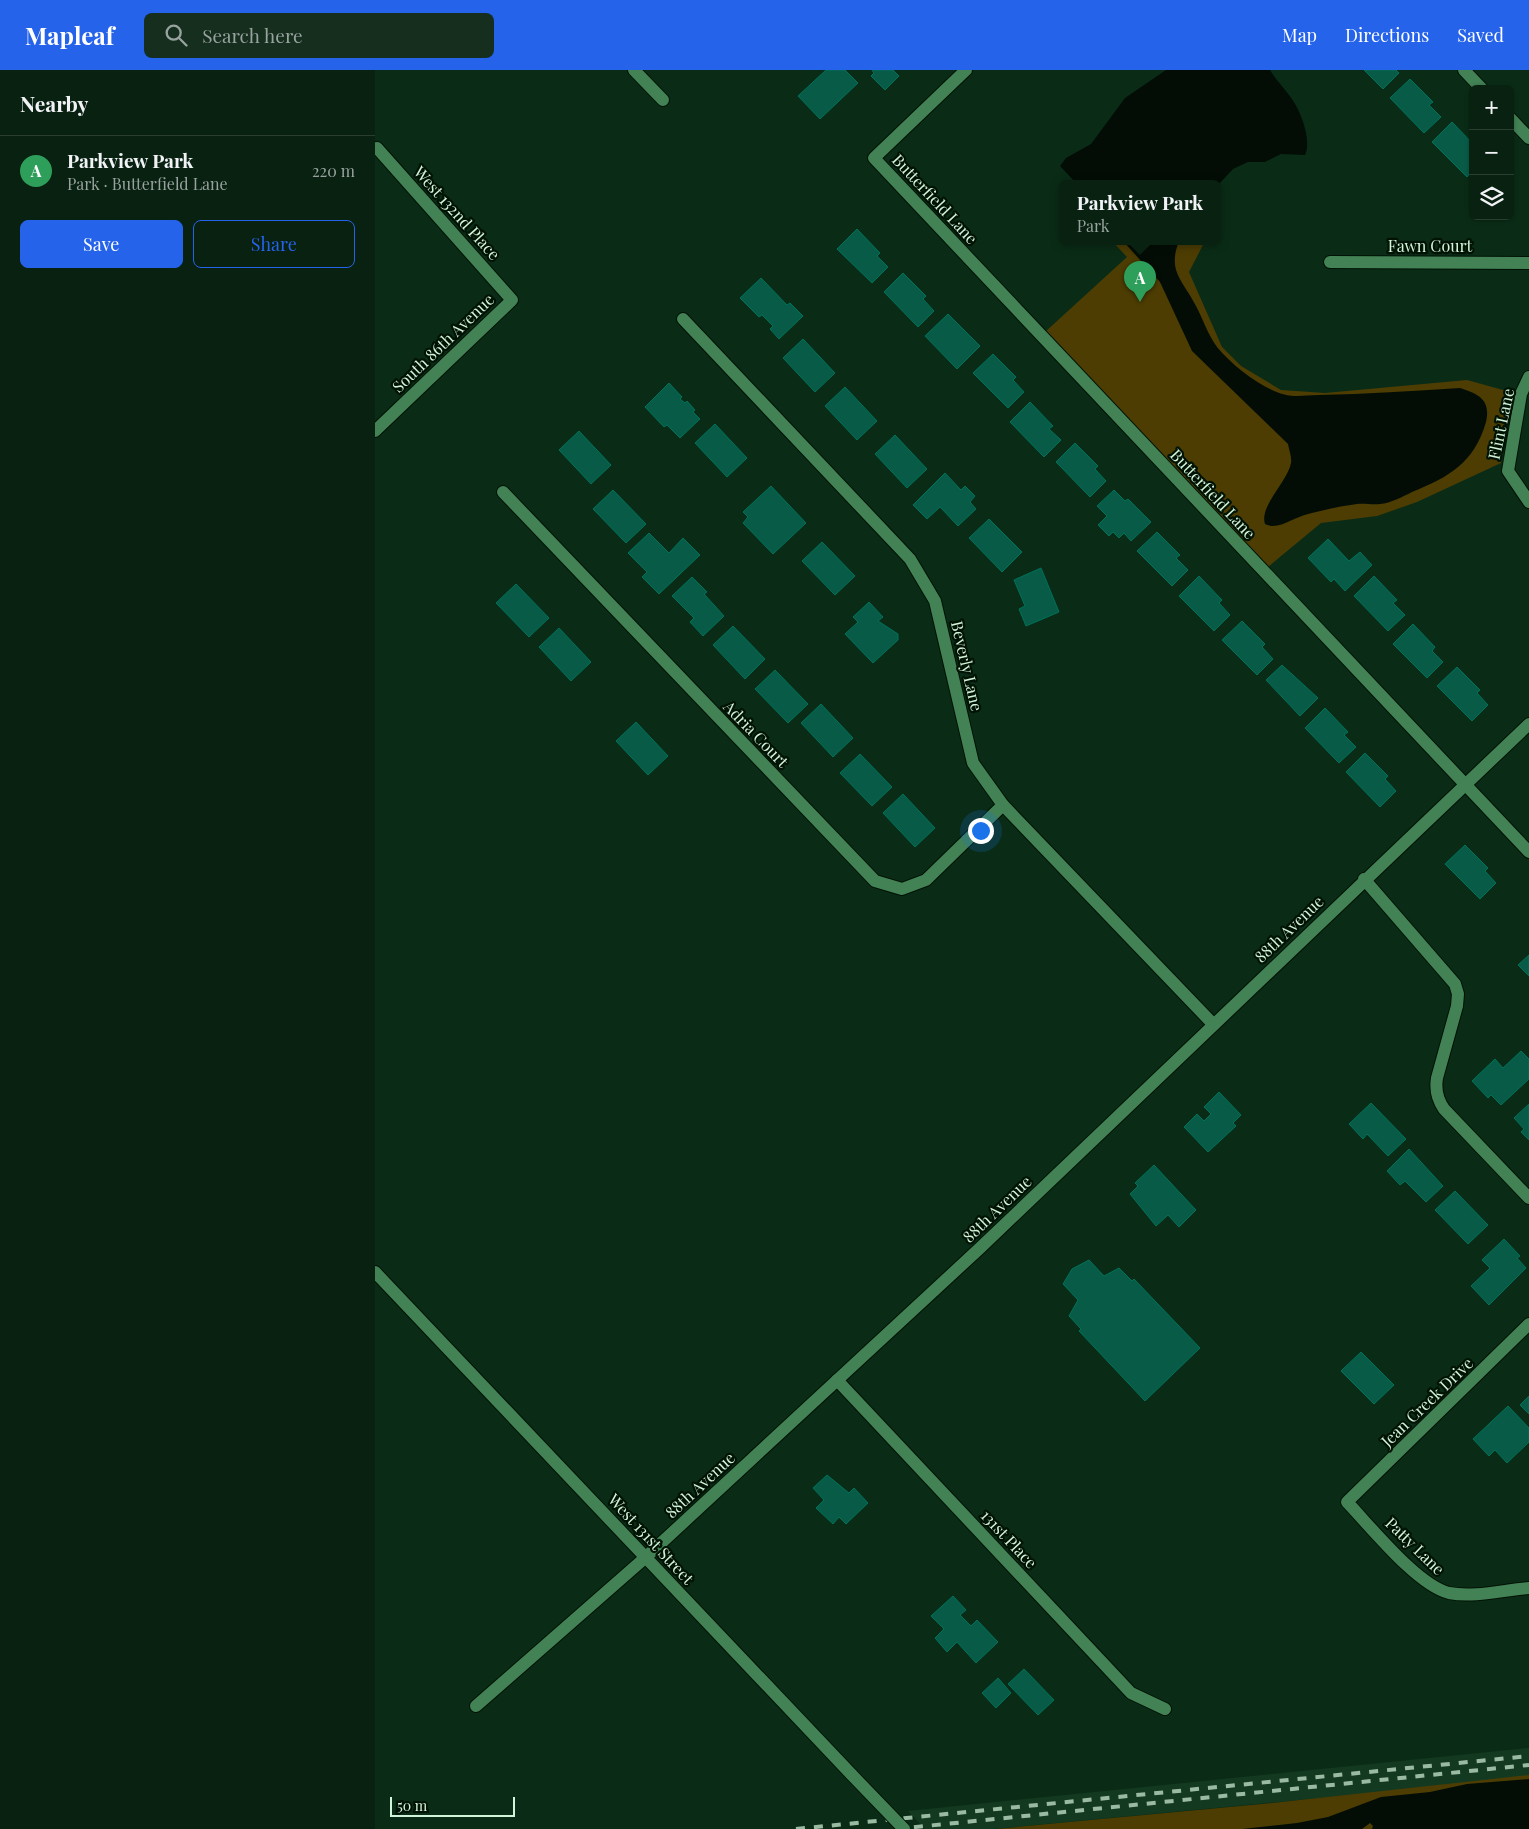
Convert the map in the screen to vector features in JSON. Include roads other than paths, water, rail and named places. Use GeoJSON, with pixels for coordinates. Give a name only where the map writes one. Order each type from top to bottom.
{"type":"FeatureCollection","features":[{"type":"Feature","properties":{"kind":"street"},"geometry":{"type":"LineString","coordinates":[[634,70],[663,100]]}},
{"type":"Feature","properties":{"kind":"street","name":"Butterfield Lane"},"geometry":{"type":"LineString","coordinates":[[966,70],[873,158],[1529,852]]}},
{"type":"Feature","properties":{"kind":"street"},"geometry":{"type":"LineString","coordinates":[[1464,70],[1478,85]]}},
{"type":"Feature","properties":{"kind":"street"},"geometry":{"type":"LineString","coordinates":[[1514,122],[1529,138]]}},
{"type":"Feature","properties":{"kind":"street","name":"West 132nd Place"},"geometry":{"type":"LineString","coordinates":[[377,148],[512,300]]}},
{"type":"Feature","properties":{"kind":"street","name":"Fawn Court"},"geometry":{"type":"LineString","coordinates":[[1330,262],[1529,263]]}},
{"type":"Feature","properties":{"kind":"street","name":"South 86th Avenue"},"geometry":{"type":"LineString","coordinates":[[375,431],[512,300]]}},
{"type":"Feature","properties":{"kind":"street","name":"Beverly Lane"},"geometry":{"type":"LineString","coordinates":[[683,319],[909,560],[919,573],[935,601],[973,763],[1003,805],[1213,1024]]}},
{"type":"Feature","properties":{"kind":"street","name":"Flint Lane"},"geometry":{"type":"LineString","coordinates":[[1529,377],[1521,394],[1508,471],[1529,502]]}},
{"type":"Feature","properties":{"kind":"street","name":"Adria Court"},"geometry":{"type":"LineString","coordinates":[[503,492],[875,882],[902,890],[926,880],[1003,805]]}},
{"type":"Feature","properties":{"kind":"street","name":"88th Avenue"},"geometry":{"type":"LineString","coordinates":[[475,1706],[646,1557],[980,1248],[1364,879],[1529,724]]}},
{"type":"Feature","properties":{"kind":"street"},"geometry":{"type":"LineString","coordinates":[[1364,879],[1455,984],[1458,994],[1457,1006],[1437,1078],[1435,1088],[1438,1100],[1444,1109],[1529,1198]]}},
{"type":"Feature","properties":{"kind":"street","name":"West 131st Street"},"geometry":{"type":"LineString","coordinates":[[375,1272],[904,1829]]}},
{"type":"Feature","properties":{"kind":"street","name":"Jean Creek Drive"},"geometry":{"type":"LineString","coordinates":[[1347,1502],[1529,1324]]}},
{"type":"Feature","properties":{"kind":"street","name":"131st Place"},"geometry":{"type":"LineString","coordinates":[[837,1380],[1131,1693],[1165,1709]]}},
{"type":"Feature","properties":{"kind":"street","name":"Patty Lane"},"geometry":{"type":"LineString","coordinates":[[1347,1502],[1419,1576],[1436,1589],[1451,1593],[1470,1594],[1529,1588]]}},
{"type":"Feature","properties":{"kind":"railway"},"geometry":{"type":"LineString","coordinates":[[796,1829],[1529,1756]]}},
{"type":"Feature","properties":{"kind":"railway"},"geometry":{"type":"LineString","coordinates":[[896,1829],[1529,1765]]}},
{"type":"Feature","properties":{"kind":"place","name":"Parkview Park"},"geometry":{"type":"Point","coordinates":[1140,302]}}]}
